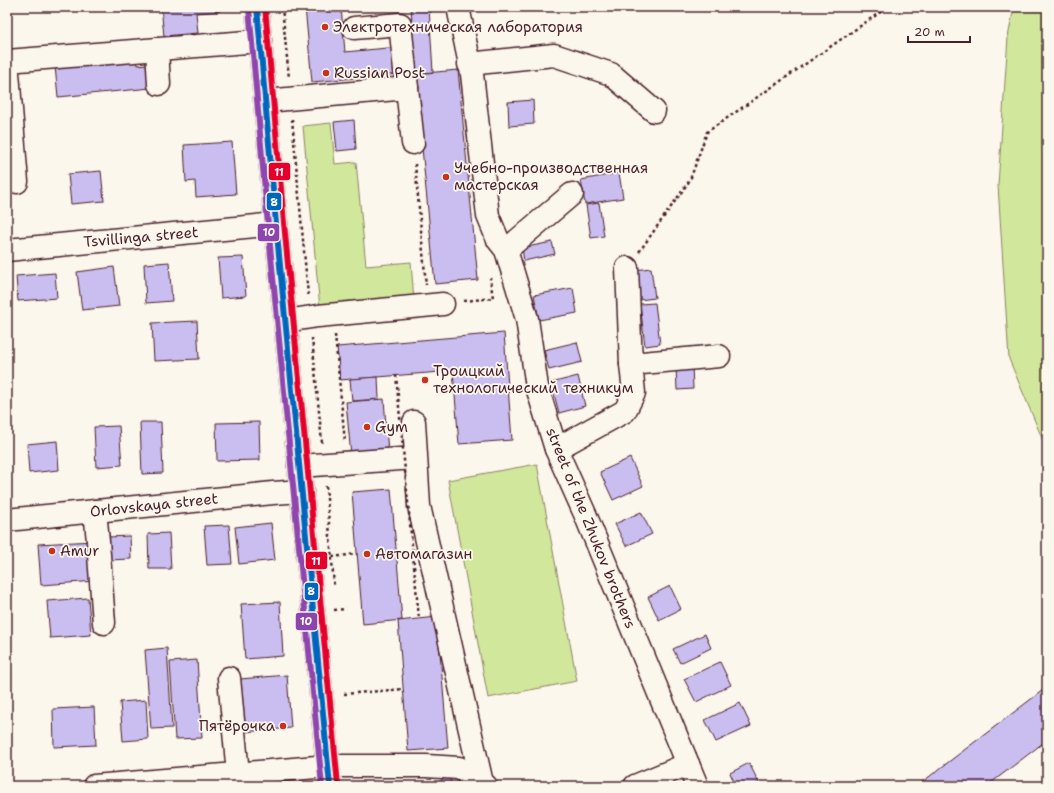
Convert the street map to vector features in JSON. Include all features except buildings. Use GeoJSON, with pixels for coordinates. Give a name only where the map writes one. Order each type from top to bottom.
{"type":"FeatureCollection","features":[{"type":"Feature","properties":{"kind":"main road"},"geometry":{"type":"LineString","coordinates":[[257,7],[312,612],[329,776]]}},
{"type":"Feature","properties":{"kind":"street","name":"street of the Zhukov brothers"},"geometry":{"type":"LineString","coordinates":[[458,7],[472,74],[488,216],[498,240],[506,250],[527,319],[537,387],[556,449],[585,514],[697,786]]}},
{"type":"Feature","properties":{"kind":"street"},"geometry":{"type":"LineString","coordinates":[[354,28],[400,24],[413,143]]}},
{"type":"Feature","properties":{"kind":"street"},"geometry":{"type":"LineString","coordinates":[[17,182],[7,62],[260,41]]}},
{"type":"Feature","properties":{"kind":"street"},"geometry":{"type":"LineString","coordinates":[[156,49],[159,84]]}},
{"type":"Feature","properties":{"kind":"street"},"geometry":{"type":"LineString","coordinates":[[469,64],[554,55],[611,74],[654,111]]}},
{"type":"Feature","properties":{"kind":"street"},"geometry":{"type":"LineString","coordinates":[[266,101],[407,88]]}},
{"type":"Feature","properties":{"kind":"street"},"geometry":{"type":"LineString","coordinates":[[506,250],[572,194]]}},
{"type":"Feature","properties":{"kind":"street","name":"Tsvillinga street"},"geometry":{"type":"LineString","coordinates":[[7,250],[276,224]]}},
{"type":"Feature","properties":{"kind":"street"},"geometry":{"type":"LineString","coordinates":[[556,449],[625,411],[634,393],[631,364],[627,268]]}},
{"type":"Feature","properties":{"kind":"street"},"geometry":{"type":"LineString","coordinates":[[286,321],[310,317],[443,304]]}},
{"type":"Feature","properties":{"kind":"street"},"geometry":{"type":"LineString","coordinates":[[631,364],[719,356]]}},
{"type":"Feature","properties":{"kind":"street"},"geometry":{"type":"LineString","coordinates":[[414,422],[419,506],[484,784]]}},
{"type":"Feature","properties":{"kind":"street"},"geometry":{"type":"LineString","coordinates":[[299,466],[415,458]]}},
{"type":"Feature","properties":{"kind":"street","name":"Orlovskaya street"},"geometry":{"type":"LineString","coordinates":[[7,520],[302,491]]}},
{"type":"Feature","properties":{"kind":"street"},"geometry":{"type":"LineString","coordinates":[[95,511],[104,623]]}},
{"type":"Feature","properties":{"kind":"street"},"geometry":{"type":"LineString","coordinates":[[229,678],[238,774]]}},
{"type":"Feature","properties":{"kind":"street"},"geometry":{"type":"LineString","coordinates":[[635,786],[688,764]]}},
{"type":"Feature","properties":{"kind":"street"},"geometry":{"type":"LineString","coordinates":[[94,786],[238,774],[329,776],[426,766],[459,768],[484,784]]}},
{"type":"Feature","properties":{"kind":"path"},"geometry":{"type":"LineString","coordinates":[[282,7],[334,587]]}},
{"type":"Feature","properties":{"kind":"path"},"geometry":{"type":"LineString","coordinates":[[627,268],[690,180],[707,132],[882,11]]}},
{"type":"Feature","properties":{"kind":"path"},"geometry":{"type":"LineString","coordinates":[[413,143],[426,286]]}},
{"type":"Feature","properties":{"kind":"path"},"geometry":{"type":"LineString","coordinates":[[443,304],[492,298],[490,271]]}},
{"type":"Feature","properties":{"kind":"path"},"geometry":{"type":"LineString","coordinates":[[334,315],[347,462]]}},
{"type":"Feature","properties":{"kind":"path"},"geometry":{"type":"LineString","coordinates":[[396,376],[419,619]]}},
{"type":"Feature","properties":{"kind":"path"},"geometry":{"type":"LineString","coordinates":[[332,557],[357,554]]}},
{"type":"Feature","properties":{"kind":"path"},"geometry":{"type":"LineString","coordinates":[[336,602],[337,617]]}},
{"type":"Feature","properties":{"kind":"path"},"geometry":{"type":"LineString","coordinates":[[343,687],[344,694],[403,689]]}},
{"type":"Feature","properties":{"kind":"green space"},"geometry":{"type":"Polygon","coordinates":[[[1014,7],[1047,7],[1047,450],[1009,359],[998,185],[1008,37],[1014,7]]]}},
{"type":"Feature","properties":{"kind":"green space"},"geometry":{"type":"Polygon","coordinates":[[[331,123],[335,164],[356,162],[366,266],[411,262],[414,301],[320,309],[303,126],[331,123]]]}},
{"type":"Feature","properties":{"kind":"green space"},"geometry":{"type":"Polygon","coordinates":[[[537,464],[577,681],[488,698],[448,480],[537,464]]]}},
{"type":"Feature","properties":{"kind":"transit line","name":"8"},"geometry":{"type":"LineString","coordinates":[[257,7],[276,224],[330,786]]}},
{"type":"Feature","properties":{"kind":"transit line","name":"11"},"geometry":{"type":"LineString","coordinates":[[265,7],[284,223],[338,785]]}},
{"type":"Feature","properties":{"kind":"transit line","name":"10"},"geometry":{"type":"LineString","coordinates":[[249,8],[268,225],[322,786]]}},
{"type":"Feature","properties":{"kind":"place","name":"Электротехническая лаборатория"},"geometry":{"type":"Point","coordinates":[325,27]}},
{"type":"Feature","properties":{"kind":"place","name":"Russian Post"},"geometry":{"type":"Point","coordinates":[326,73]}},
{"type":"Feature","properties":{"kind":"place","name":"Учебно-производственная мастерская"},"geometry":{"type":"Point","coordinates":[446,177]}},
{"type":"Feature","properties":{"kind":"place","name":"Троицкий технологический техникум"},"geometry":{"type":"Point","coordinates":[425,380]}},
{"type":"Feature","properties":{"kind":"place","name":"Gym"},"geometry":{"type":"Point","coordinates":[367,427]}},
{"type":"Feature","properties":{"kind":"place","name":"Amur"},"geometry":{"type":"Point","coordinates":[52,551]}},
{"type":"Feature","properties":{"kind":"place","name":"Автомагазин"},"geometry":{"type":"Point","coordinates":[367,554]}},
{"type":"Feature","properties":{"kind":"place","name":"Пятёрочка"},"geometry":{"type":"Point","coordinates":[283,726]}}]}
